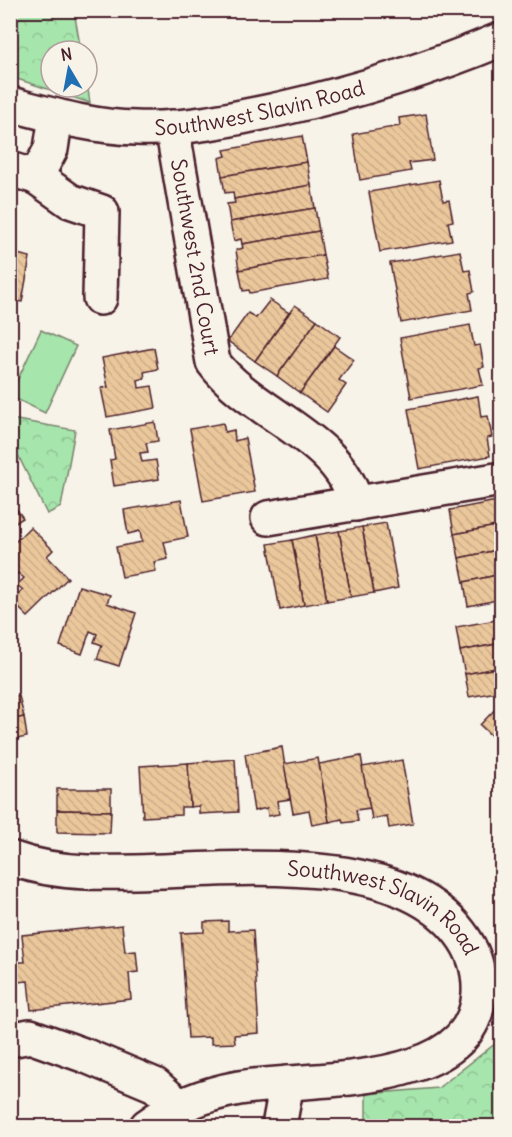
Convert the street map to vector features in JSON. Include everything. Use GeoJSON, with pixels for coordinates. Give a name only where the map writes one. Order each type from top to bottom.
{"type":"FeatureCollection","features":[{"type":"Feature","properties":{"kind":"street","name":"Southwest Slavin Road"},"geometry":{"type":"LineString","coordinates":[[10,104],[114,127],[172,126],[233,119],[329,97],[501,42]]}},
{"type":"Feature","properties":{"kind":"street"},"geometry":{"type":"LineString","coordinates":[[56,116],[51,150],[23,173],[70,201],[102,212],[100,298]]}},
{"type":"Feature","properties":{"kind":"street","name":"Southwest 2nd Court"},"geometry":{"type":"LineString","coordinates":[[172,126],[213,362],[227,381],[325,452],[351,484],[356,504]]}},
{"type":"Feature","properties":{"kind":"street"},"geometry":{"type":"LineString","coordinates":[[268,518],[501,478]]}},
{"type":"Feature","properties":{"kind":"street","name":"Southwest Slavin Road"},"geometry":{"type":"LineString","coordinates":[[10,858],[44,868],[90,872],[257,869],[330,873],[390,885],[414,895],[442,913],[471,948],[478,971],[476,1011],[457,1040],[436,1056],[400,1070],[223,1092],[179,1107],[147,1126]]}},
{"type":"Feature","properties":{"kind":"street"},"geometry":{"type":"LineString","coordinates":[[10,1040],[30,1036],[86,1056],[155,1085],[179,1107]]}},
{"type":"Feature","properties":{"kind":"street"},"geometry":{"type":"LineString","coordinates":[[279,1126],[287,1083]]}},
{"type":"Feature","properties":{"kind":"green space"},"geometry":{"type":"Polygon","coordinates":[[[11,10],[74,11],[79,39],[39,39],[39,86],[11,77],[11,10]]]}},
{"type":"Feature","properties":{"kind":"green space"},"geometry":{"type":"Polygon","coordinates":[[[78,99],[89,99],[90,103],[78,99]]]}},
{"type":"Feature","properties":{"kind":"green space"},"geometry":{"type":"Polygon","coordinates":[[[41,330],[76,346],[45,413],[10,396],[41,330]]]}},
{"type":"Feature","properties":{"kind":"green space"},"geometry":{"type":"Polygon","coordinates":[[[11,419],[75,430],[61,507],[47,514],[11,441],[11,419]]]}},
{"type":"Feature","properties":{"kind":"green space"},"geometry":{"type":"Polygon","coordinates":[[[501,1015],[501,1126],[366,1126],[366,1094],[438,1088],[496,1043],[501,1015]]]}},
{"type":"Feature","properties":{"kind":"building"},"geometry":{"type":"Polygon","coordinates":[[[426,114],[433,160],[409,163],[411,171],[360,180],[353,134],[400,126],[399,118],[426,114]]]}},
{"type":"Feature","properties":{"kind":"building"},"geometry":{"type":"Polygon","coordinates":[[[302,136],[307,162],[222,176],[219,158],[226,156],[224,150],[302,136]]]}},
{"type":"Feature","properties":{"kind":"building"},"geometry":{"type":"Polygon","coordinates":[[[307,162],[311,185],[234,199],[233,192],[225,193],[222,176],[307,162]]]}},
{"type":"Feature","properties":{"kind":"building"},"geometry":{"type":"Polygon","coordinates":[[[439,180],[443,201],[449,200],[453,221],[448,222],[452,240],[380,252],[369,192],[439,180]]]}},
{"type":"Feature","properties":{"kind":"building"},"geometry":{"type":"Polygon","coordinates":[[[311,185],[315,208],[230,222],[227,204],[235,203],[234,199],[311,185]]]}},
{"type":"Feature","properties":{"kind":"building"},"geometry":{"type":"Polygon","coordinates":[[[315,208],[319,231],[242,244],[241,239],[234,241],[230,222],[315,208]]]}},
{"type":"Feature","properties":{"kind":"building"},"geometry":{"type":"Polygon","coordinates":[[[319,231],[323,255],[239,270],[236,250],[243,248],[242,244],[319,231]]]}},
{"type":"Feature","properties":{"kind":"building"},"geometry":{"type":"Polygon","coordinates":[[[10,243],[15,244],[13,253],[30,257],[22,302],[10,300],[10,243]]]}},
{"type":"Feature","properties":{"kind":"building"},"geometry":{"type":"Polygon","coordinates":[[[460,251],[464,271],[470,270],[474,292],[469,293],[472,310],[401,323],[390,263],[460,251]]]}},
{"type":"Feature","properties":{"kind":"building"},"geometry":{"type":"Polygon","coordinates":[[[323,255],[328,279],[250,293],[249,290],[243,291],[239,270],[323,255]]]}},
{"type":"Feature","properties":{"kind":"building"},"geometry":{"type":"Polygon","coordinates":[[[270,300],[289,313],[255,361],[228,341],[248,313],[256,318],[270,300]]]}},
{"type":"Feature","properties":{"kind":"building"},"geometry":{"type":"Polygon","coordinates":[[[295,305],[317,320],[277,376],[255,361],[295,305]]]}},
{"type":"Feature","properties":{"kind":"building"},"geometry":{"type":"Polygon","coordinates":[[[317,320],[340,337],[300,393],[277,376],[317,320]]]}},
{"type":"Feature","properties":{"kind":"building"},"geometry":{"type":"Polygon","coordinates":[[[470,325],[474,346],[480,345],[484,367],[479,368],[483,385],[411,398],[400,338],[470,325]]]}},
{"type":"Feature","properties":{"kind":"building"},"geometry":{"type":"Polygon","coordinates":[[[334,346],[354,360],[339,380],[346,385],[327,412],[300,393],[334,346]]]}},
{"type":"Feature","properties":{"kind":"building"},"geometry":{"type":"Polygon","coordinates":[[[154,348],[158,369],[144,372],[145,378],[138,380],[139,388],[152,386],[156,408],[107,417],[101,388],[108,387],[102,358],[154,348]]]}},
{"type":"Feature","properties":{"kind":"building"},"geometry":{"type":"Polygon","coordinates":[[[478,396],[481,417],[488,416],[492,437],[487,438],[490,456],[419,469],[408,409],[478,396]]]}},
{"type":"Feature","properties":{"kind":"building"},"geometry":{"type":"Polygon","coordinates":[[[155,422],[158,441],[146,443],[148,452],[140,453],[142,462],[156,460],[159,479],[114,486],[110,460],[115,459],[110,430],[155,422]]]}},
{"type":"Feature","properties":{"kind":"building"},"geometry":{"type":"Polygon","coordinates":[[[223,423],[225,432],[234,430],[235,441],[245,438],[255,492],[203,501],[190,429],[223,423]]]}},
{"type":"Feature","properties":{"kind":"building"},"geometry":{"type":"Polygon","coordinates":[[[10,500],[23,518],[10,526],[10,500]]]}},
{"type":"Feature","properties":{"kind":"building"},"geometry":{"type":"Polygon","coordinates":[[[181,500],[188,537],[164,542],[168,559],[154,562],[156,571],[122,577],[116,547],[142,542],[140,531],[128,534],[124,510],[181,500]]]}},
{"type":"Feature","properties":{"kind":"building"},"geometry":{"type":"Polygon","coordinates":[[[502,500],[502,525],[454,534],[450,510],[502,500]]]}},
{"type":"Feature","properties":{"kind":"building"},"geometry":{"type":"Polygon","coordinates":[[[386,523],[398,588],[374,593],[362,527],[386,523]]]}},
{"type":"Feature","properties":{"kind":"building"},"geometry":{"type":"Polygon","coordinates":[[[502,525],[502,549],[459,558],[454,534],[502,525]]]}},
{"type":"Feature","properties":{"kind":"building"},"geometry":{"type":"Polygon","coordinates":[[[30,527],[53,550],[47,556],[68,578],[28,617],[12,601],[23,590],[17,585],[24,578],[18,573],[10,581],[10,547],[30,527]]]}},
{"type":"Feature","properties":{"kind":"building"},"geometry":{"type":"Polygon","coordinates":[[[362,527],[374,593],[351,597],[339,531],[362,527]]]}},
{"type":"Feature","properties":{"kind":"building"},"geometry":{"type":"Polygon","coordinates":[[[339,531],[351,597],[327,601],[315,535],[339,531]]]}},
{"type":"Feature","properties":{"kind":"building"},"geometry":{"type":"Polygon","coordinates":[[[315,535],[327,601],[304,605],[292,540],[315,535]]]}},
{"type":"Feature","properties":{"kind":"building"},"geometry":{"type":"Polygon","coordinates":[[[292,540],[304,605],[280,610],[268,544],[292,540]]]}},
{"type":"Feature","properties":{"kind":"building"},"geometry":{"type":"Polygon","coordinates":[[[502,549],[502,574],[464,582],[459,558],[502,549]]]}},
{"type":"Feature","properties":{"kind":"building"},"geometry":{"type":"Polygon","coordinates":[[[502,574],[502,599],[468,606],[464,582],[502,574]]]}},
{"type":"Feature","properties":{"kind":"building"},"geometry":{"type":"Polygon","coordinates":[[[79,586],[110,595],[107,603],[136,613],[119,666],[97,659],[102,645],[94,642],[97,634],[90,631],[82,654],[60,646],[79,586]]]}},
{"type":"Feature","properties":{"kind":"building"},"geometry":{"type":"Polygon","coordinates":[[[502,619],[502,643],[460,651],[456,627],[502,619]]]}},
{"type":"Feature","properties":{"kind":"building"},"geometry":{"type":"Polygon","coordinates":[[[502,643],[502,667],[465,674],[460,651],[502,643]]]}},
{"type":"Feature","properties":{"kind":"building"},"geometry":{"type":"Polygon","coordinates":[[[502,667],[502,691],[469,697],[465,674],[502,667]]]}},
{"type":"Feature","properties":{"kind":"building"},"geometry":{"type":"Polygon","coordinates":[[[19,696],[24,717],[10,720],[10,697],[19,696]]]}},
{"type":"Feature","properties":{"kind":"building"},"geometry":{"type":"Polygon","coordinates":[[[502,702],[502,746],[480,725],[502,702]]]}},
{"type":"Feature","properties":{"kind":"building"},"geometry":{"type":"Polygon","coordinates":[[[24,717],[27,737],[11,740],[13,748],[10,749],[10,720],[24,717]]]}},
{"type":"Feature","properties":{"kind":"building"},"geometry":{"type":"Polygon","coordinates":[[[282,747],[290,799],[277,801],[279,814],[268,816],[267,808],[254,811],[245,754],[282,747]]]}},
{"type":"Feature","properties":{"kind":"building"},"geometry":{"type":"Polygon","coordinates":[[[361,756],[370,808],[356,810],[358,821],[343,823],[342,819],[329,822],[319,764],[361,756]]]}},
{"type":"Feature","properties":{"kind":"building"},"geometry":{"type":"Polygon","coordinates":[[[318,758],[329,822],[312,825],[309,810],[293,813],[284,764],[318,758]]]}},
{"type":"Feature","properties":{"kind":"building"},"geometry":{"type":"Polygon","coordinates":[[[235,759],[238,812],[199,814],[199,806],[190,807],[188,763],[235,759]]]}},
{"type":"Feature","properties":{"kind":"building"},"geometry":{"type":"Polygon","coordinates":[[[402,760],[413,824],[389,828],[387,816],[372,819],[362,767],[402,760]]]}},
{"type":"Feature","properties":{"kind":"building"},"geometry":{"type":"Polygon","coordinates":[[[188,763],[190,807],[181,807],[181,815],[143,817],[140,766],[188,763]]]}},
{"type":"Feature","properties":{"kind":"building"},"geometry":{"type":"Polygon","coordinates":[[[57,789],[111,789],[111,811],[57,810],[57,789]]]}},
{"type":"Feature","properties":{"kind":"building"},"geometry":{"type":"Polygon","coordinates":[[[57,810],[111,811],[110,833],[57,832],[57,810]]]}},
{"type":"Feature","properties":{"kind":"building"},"geometry":{"type":"Polygon","coordinates":[[[228,921],[228,931],[253,930],[259,1033],[234,1035],[235,1043],[211,1044],[211,1037],[188,1038],[181,933],[204,932],[204,922],[228,921]]]}},
{"type":"Feature","properties":{"kind":"building"},"geometry":{"type":"Polygon","coordinates":[[[122,925],[125,952],[136,951],[138,972],[129,973],[131,999],[31,1010],[28,981],[17,982],[15,962],[25,962],[22,935],[122,925]]]}}]}
